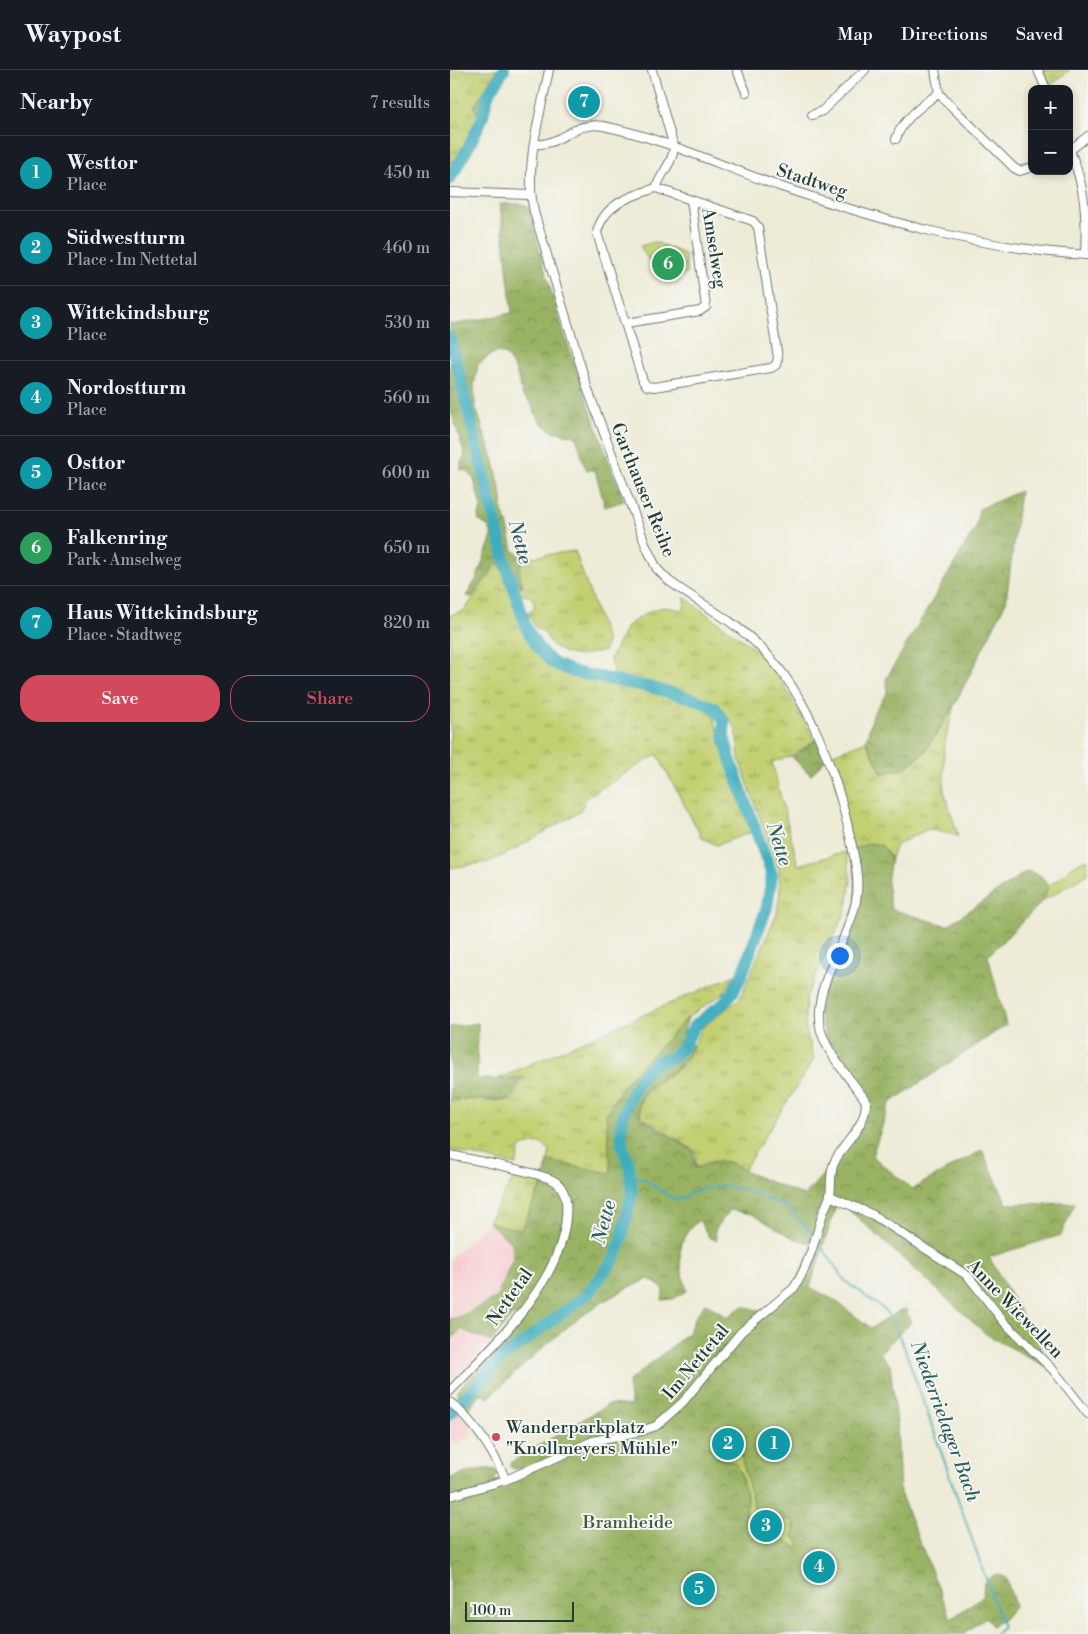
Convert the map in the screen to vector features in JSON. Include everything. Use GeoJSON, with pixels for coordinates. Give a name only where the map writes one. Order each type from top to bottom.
{"type":"FeatureCollection","features":[{"type":"Feature","properties":{"kind":"street","name":"Garthauser Reihe"},"geometry":{"type":"LineString","coordinates":[[548,70],[530,173],[530,195],[543,246],[588,390],[654,563],[669,581],[763,649],[788,682],[823,745],[833,771],[849,831],[858,887],[852,915],[821,997],[819,1021],[830,1051],[866,1101],[866,1110],[860,1126],[835,1162],[830,1178],[830,1196],[824,1210]]}},
{"type":"Feature","properties":{"kind":"street"},"geometry":{"type":"LineString","coordinates":[[652,70],[674,147],[672,160],[660,177],[656,188]]}},
{"type":"Feature","properties":{"kind":"street"},"geometry":{"type":"LineString","coordinates":[[737,70],[746,92]]}},
{"type":"Feature","properties":{"kind":"street"},"geometry":{"type":"LineString","coordinates":[[812,115],[822,112],[865,70]]}},
{"type":"Feature","properties":{"kind":"street"},"geometry":{"type":"LineString","coordinates":[[935,70],[940,93],[1014,168],[1020,171],[1028,168]]}},
{"type":"Feature","properties":{"kind":"street"},"geometry":{"type":"LineString","coordinates":[[1038,70],[1044,85]]}},
{"type":"Feature","properties":{"kind":"street"},"geometry":{"type":"LineString","coordinates":[[896,139],[899,129],[940,93]]}},
{"type":"Feature","properties":{"kind":"street","name":"Stadtweg"},"geometry":{"type":"LineString","coordinates":[[535,144],[552,142],[571,130],[587,125],[602,125],[674,147],[780,186],[882,218],[1009,248],[1086,255]]}},
{"type":"Feature","properties":{"kind":"street"},"geometry":{"type":"LineString","coordinates":[[1073,148],[1088,136]]}},
{"type":"Feature","properties":{"kind":"street"},"geometry":{"type":"LineString","coordinates":[[1073,159],[1085,195],[1087,218],[1086,255]]}},
{"type":"Feature","properties":{"kind":"street"},"geometry":{"type":"LineString","coordinates":[[656,188],[753,221],[758,227],[778,358],[776,365],[761,370],[647,386],[643,381],[626,323],[598,241],[598,226],[609,208],[656,188]]}},
{"type":"Feature","properties":{"kind":"street"},"geometry":{"type":"LineString","coordinates":[[450,192],[530,195]]}},
{"type":"Feature","properties":{"kind":"street","name":"Amselweg"},"geometry":{"type":"LineString","coordinates":[[626,323],[700,311],[706,307],[691,200]]}},
{"type":"Feature","properties":{"kind":"street","name":"Nettetal"},"geometry":{"type":"LineString","coordinates":[[450,1155],[548,1178],[562,1188],[567,1205],[566,1223],[558,1250],[533,1297],[515,1322],[450,1391]]}},
{"type":"Feature","properties":{"kind":"street","name":"Anne Wiewellen"},"geometry":{"type":"LineString","coordinates":[[830,1196],[873,1215],[968,1276],[1004,1322],[1054,1371],[1088,1414]]}},
{"type":"Feature","properties":{"kind":"street","name":"Im Nettetal"},"geometry":{"type":"LineString","coordinates":[[450,1496],[506,1480],[593,1441],[656,1426],[668,1417],[694,1390],[741,1332],[794,1288],[806,1267],[824,1210]]}},
{"type":"Feature","properties":{"kind":"street"},"geometry":{"type":"LineString","coordinates":[[451,1403],[461,1411],[476,1430],[506,1480]]}},
{"type":"Feature","properties":{"kind":"shaded area"},"geometry":{"type":"Polygon","coordinates":[[[488,1222],[512,1243],[513,1259],[496,1298],[514,1314],[450,1387],[450,1259],[488,1222]]]}},
{"type":"Feature","properties":{"kind":"shaded area"},"geometry":{"type":"Polygon","coordinates":[[[456,1411],[466,1420],[473,1432],[458,1445],[454,1442],[450,1445],[450,1418],[456,1411]]]}},
{"type":"Feature","properties":{"kind":"green space"},"geometry":{"type":"Polygon","coordinates":[[[450,70],[497,70],[474,107],[479,117],[456,160],[450,162],[450,70]]]}},
{"type":"Feature","properties":{"kind":"green space"},"geometry":{"type":"Polygon","coordinates":[[[497,70],[507,70],[491,97],[487,113],[473,143],[450,184],[450,162],[456,160],[479,117],[474,107],[497,70]]]}},
{"type":"Feature","properties":{"kind":"green space"},"geometry":{"type":"Polygon","coordinates":[[[1038,70],[1070,70],[1051,85],[1044,85],[1038,70]]]}},
{"type":"Feature","properties":{"kind":"green space"},"geometry":{"type":"Polygon","coordinates":[[[500,204],[522,204],[529,208],[548,282],[584,392],[624,501],[605,507],[595,470],[587,470],[575,436],[552,431],[540,422],[530,402],[523,396],[516,371],[506,355],[498,352],[492,354],[478,364],[474,386],[475,406],[494,461],[502,497],[502,512],[507,522],[513,550],[522,557],[518,573],[522,586],[517,585],[501,564],[496,563],[472,597],[466,596],[476,580],[492,536],[489,527],[478,520],[481,508],[474,479],[468,471],[461,470],[461,462],[465,455],[450,408],[450,323],[451,325],[512,313],[500,204]]]}},
{"type":"Feature","properties":{"kind":"green space"},"geometry":{"type":"Polygon","coordinates":[[[655,242],[685,254],[687,274],[660,279],[640,246],[655,242]]]}},
{"type":"Feature","properties":{"kind":"green space"},"geometry":{"type":"Polygon","coordinates":[[[1020,491],[1006,602],[956,702],[925,752],[905,768],[882,774],[866,741],[874,712],[887,693],[886,679],[976,527],[979,509],[1020,491]]]}},
{"type":"Feature","properties":{"kind":"green space"},"geometry":{"type":"Polygon","coordinates":[[[575,551],[607,642],[604,651],[578,656],[565,653],[552,645],[544,632],[535,627],[528,613],[533,610],[534,601],[527,595],[521,595],[518,586],[523,586],[520,573],[523,558],[575,551]]]}},
{"type":"Feature","properties":{"kind":"green space"},"geometry":{"type":"Polygon","coordinates":[[[496,565],[500,565],[516,611],[529,637],[549,661],[563,671],[705,705],[711,710],[752,832],[716,845],[702,838],[657,754],[587,797],[579,812],[506,854],[488,862],[450,868],[450,615],[464,611],[496,565]]]}},
{"type":"Feature","properties":{"kind":"green space"},"geometry":{"type":"Polygon","coordinates":[[[685,598],[759,652],[777,673],[815,740],[791,756],[772,762],[798,865],[846,852],[851,880],[847,908],[806,997],[805,1026],[814,1059],[744,1170],[733,1164],[721,1161],[709,1162],[696,1167],[695,1151],[641,1116],[639,1105],[646,1090],[685,1064],[701,1029],[740,998],[777,913],[780,891],[779,870],[739,759],[736,729],[718,703],[649,683],[614,677],[610,659],[628,625],[650,611],[663,607],[684,610],[685,598]]]}},
{"type":"Feature","properties":{"kind":"green space"},"geometry":{"type":"Polygon","coordinates":[[[954,705],[944,747],[944,790],[958,836],[928,829],[896,845],[891,858],[881,845],[853,849],[828,756],[866,741],[882,774],[925,752],[954,705]]]}},
{"type":"Feature","properties":{"kind":"green space"},"geometry":{"type":"Polygon","coordinates":[[[820,738],[828,756],[811,775],[792,757],[820,738]]]}},
{"type":"Feature","properties":{"kind":"green space","name":"Bramheide"},"geometry":{"type":"Polygon","coordinates":[[[870,843],[881,845],[891,858],[887,882],[891,909],[947,926],[1027,871],[1041,876],[1048,886],[1044,900],[988,956],[1006,1025],[890,1103],[872,1156],[912,1189],[982,1150],[1007,1204],[1075,1203],[1061,1235],[989,1257],[1054,1371],[986,1334],[838,1200],[810,1287],[834,1300],[871,1328],[905,1308],[911,1322],[880,1353],[890,1365],[897,1424],[900,1493],[951,1619],[983,1596],[984,1582],[992,1576],[999,1574],[1006,1578],[1015,1606],[1003,1620],[992,1626],[986,1617],[964,1634],[450,1634],[450,1478],[482,1469],[499,1472],[494,1480],[507,1483],[527,1475],[524,1468],[514,1469],[510,1466],[510,1463],[609,1404],[631,1406],[628,1382],[688,1333],[697,1314],[706,1303],[727,1317],[743,1306],[766,1312],[794,1288],[813,1244],[793,1238],[752,1214],[730,1210],[715,1230],[717,1241],[709,1237],[699,1220],[685,1236],[680,1253],[680,1262],[687,1291],[673,1299],[662,1300],[664,1289],[649,1279],[604,1301],[563,1331],[488,1398],[481,1393],[466,1412],[455,1402],[458,1390],[522,1321],[513,1314],[491,1342],[461,1329],[450,1341],[450,1319],[457,1318],[496,1298],[513,1259],[512,1243],[488,1222],[521,1230],[543,1181],[548,1161],[611,1173],[606,1113],[625,1083],[688,1017],[683,1035],[693,1045],[683,1063],[652,1084],[641,1096],[639,1105],[640,1117],[693,1151],[695,1168],[717,1162],[732,1163],[744,1171],[804,1196],[835,1161],[859,1127],[866,1101],[830,1051],[818,1009],[856,901],[853,849],[870,843]],[[733,1439],[725,1442],[720,1458],[735,1463],[740,1471],[748,1502],[744,1520],[748,1522],[755,1518],[766,1532],[797,1547],[800,1542],[793,1536],[795,1527],[793,1522],[788,1520],[771,1524],[755,1511],[742,1459],[733,1439]]]}},
{"type":"Feature","properties":{"kind":"green space"},"geometry":{"type":"Polygon","coordinates":[[[1088,859],[1088,874],[1044,900],[1048,886],[1072,867],[1088,859]]]}},
{"type":"Feature","properties":{"kind":"green space"},"geometry":{"type":"Polygon","coordinates":[[[735,975],[724,993],[688,1017],[625,1083],[611,1174],[548,1161],[550,1150],[540,1143],[521,1147],[516,1165],[450,1150],[450,1099],[511,1101],[525,1078],[499,1078],[735,975]]]}},
{"type":"Feature","properties":{"kind":"green space"},"geometry":{"type":"Polygon","coordinates":[[[478,1023],[477,1079],[522,1079],[510,1100],[450,1099],[450,1027],[478,1023]]]}},
{"type":"Feature","properties":{"kind":"green space"},"geometry":{"type":"Polygon","coordinates":[[[516,1174],[543,1181],[521,1230],[488,1222],[516,1174]]]}},
{"type":"Feature","properties":{"kind":"green space"},"geometry":{"type":"Polygon","coordinates":[[[733,1439],[742,1459],[757,1513],[768,1523],[773,1524],[788,1520],[793,1522],[795,1538],[800,1542],[797,1547],[766,1532],[759,1519],[743,1521],[748,1502],[740,1471],[735,1463],[719,1458],[725,1442],[733,1439]]]}},
{"type":"Feature","properties":{"kind":"waterway","name":"Nette"},"geometry":{"type":"LineString","coordinates":[[450,179],[482,119],[488,95],[504,70]]}},
{"type":"Feature","properties":{"kind":"waterway","name":"Nette"},"geometry":{"type":"LineString","coordinates":[[450,337],[505,561],[526,628],[539,649],[553,663],[573,672],[649,687],[694,699],[715,708],[724,721],[724,737],[730,759],[772,875],[767,907],[741,977],[733,992],[723,1004],[694,1026],[684,1046],[673,1057],[657,1062],[645,1072],[627,1104],[622,1121],[621,1134],[623,1149],[629,1163],[632,1193],[621,1242],[614,1259],[588,1294],[501,1359],[450,1414]]}},
{"type":"Feature","properties":{"kind":"waterway","name":"Niederrielager Bach"},"geometry":{"type":"LineString","coordinates":[[631,1177],[644,1180],[677,1200],[698,1190],[723,1185],[756,1194],[787,1207],[813,1234]]}},
{"type":"Feature","properties":{"kind":"waterway","name":"Niederrielager Bach"},"geometry":{"type":"LineString","coordinates":[[817,1240],[845,1281],[886,1311],[903,1344],[1003,1627],[995,1634]]}},
{"type":"Feature","properties":{"kind":"place","name":"Haus Wittekindsburg"},"geometry":{"type":"Point","coordinates":[584,102]}},
{"type":"Feature","properties":{"kind":"place","name":"Falkenring"},"geometry":{"type":"Point","coordinates":[668,264]}},
{"type":"Feature","properties":{"kind":"place","name":"Wanderparkplatz \"Knollmeyers Mühle\""},"geometry":{"type":"Point","coordinates":[496,1437]}},
{"type":"Feature","properties":{"kind":"place","name":"Südwestturm"},"geometry":{"type":"Point","coordinates":[728,1444]}},
{"type":"Feature","properties":{"kind":"place","name":"Westtor"},"geometry":{"type":"Point","coordinates":[774,1444]}},
{"type":"Feature","properties":{"kind":"place","name":"Wittekindsburg"},"geometry":{"type":"Point","coordinates":[766,1526]}},
{"type":"Feature","properties":{"kind":"place","name":"Nordostturm"},"geometry":{"type":"Point","coordinates":[819,1567]}},
{"type":"Feature","properties":{"kind":"place","name":"Osttor"},"geometry":{"type":"Point","coordinates":[699,1589]}}]}
